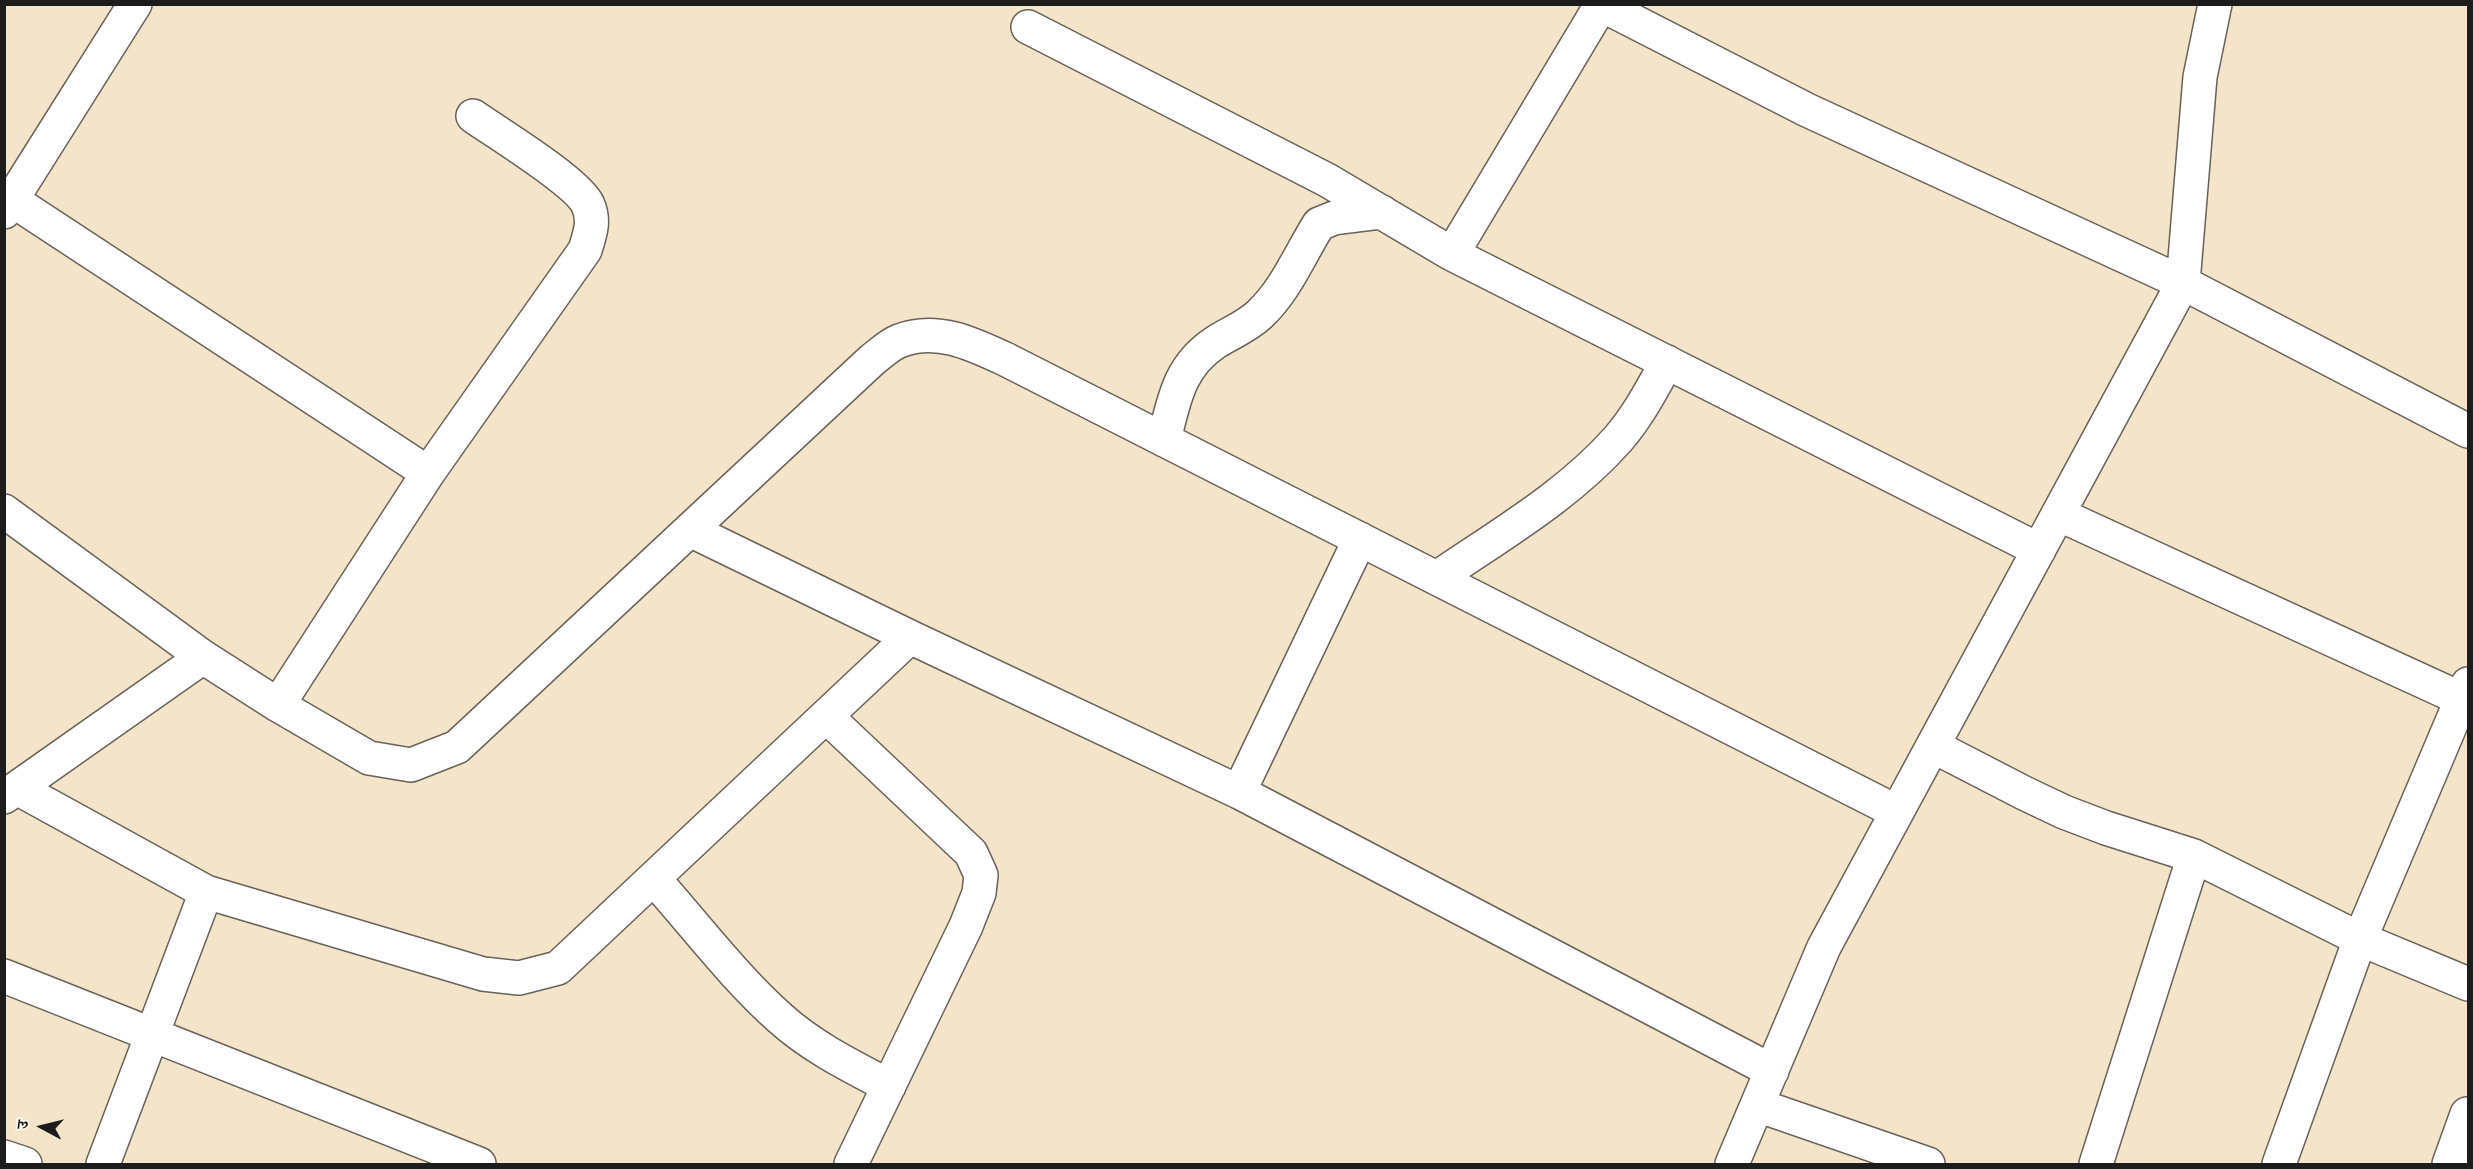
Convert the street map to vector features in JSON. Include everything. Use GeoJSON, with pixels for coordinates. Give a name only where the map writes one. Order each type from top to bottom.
{"type":"FeatureCollection","features":[{"type":"Feature","properties":{"kind":"street"},"geometry":{"type":"LineString","coordinates":[[135,4],[8,206],[428,473]]}},
{"type":"Feature","properties":{"kind":"street"},"geometry":{"type":"LineString","coordinates":[[1732,1164],[1824,947],[2183,283],[2200,76],[2215,4]]}},
{"type":"Feature","properties":{"kind":"street"},"geometry":{"type":"LineString","coordinates":[[1452,254],[1601,5],[1807,110],[2183,283],[2469,431]]}},
{"type":"Feature","properties":{"kind":"street"},"geometry":{"type":"LineString","coordinates":[[1028,27],[1327,180],[1452,254],[2039,550]]}},
{"type":"Feature","properties":{"kind":"street"},"geometry":{"type":"LineString","coordinates":[[278,705],[428,473],[585,250],[593,226],[588,204],[570,183],[473,116]]}},
{"type":"Feature","properties":{"kind":"street"},"geometry":{"type":"LineString","coordinates":[[1164,440],[1178,385],[1191,364],[1215,342],[1259,316],[1280,291],[1319,224],[1334,218],[1382,212]]}},
{"type":"Feature","properties":{"kind":"street"},"geometry":{"type":"LineString","coordinates":[[4,511],[203,657],[278,705],[369,758],[411,765],[457,747],[872,360],[897,341],[925,334],[963,339],[1897,812]]}},
{"type":"Feature","properties":{"kind":"street"},"geometry":{"type":"LineString","coordinates":[[1437,578],[1588,470],[1618,439],[1642,406],[1667,362]]}},
{"type":"Feature","properties":{"kind":"street"},"geometry":{"type":"LineString","coordinates":[[2058,514],[2466,695],[2360,939],[2279,1164]]}},
{"type":"Feature","properties":{"kind":"street"},"geometry":{"type":"LineString","coordinates":[[690,530],[910,637],[1239,792],[1772,1071]]}},
{"type":"Feature","properties":{"kind":"street"},"geometry":{"type":"LineString","coordinates":[[1239,792],[1360,539]]}},
{"type":"Feature","properties":{"kind":"street"},"geometry":{"type":"LineString","coordinates":[[203,657],[11,793],[206,892],[483,974],[519,978],[558,968],[910,637]]}},
{"type":"Feature","properties":{"kind":"street"},"geometry":{"type":"LineString","coordinates":[[826,716],[971,853],[981,875],[979,893],[966,926],[851,1164]]}},
{"type":"Feature","properties":{"kind":"street"},"geometry":{"type":"LineString","coordinates":[[1933,746],[2064,812],[2194,856],[2360,939],[2469,984]]}},
{"type":"Feature","properties":{"kind":"street"},"geometry":{"type":"LineString","coordinates":[[2096,1164],[2194,856]]}},
{"type":"Feature","properties":{"kind":"street"},"geometry":{"type":"LineString","coordinates":[[654,879],[731,967],[780,1018],[823,1051],[888,1086]]}},
{"type":"Feature","properties":{"kind":"street"},"geometry":{"type":"LineString","coordinates":[[103,1164],[206,892]]}},
{"type":"Feature","properties":{"kind":"street"},"geometry":{"type":"LineString","coordinates":[[4,976],[479,1164]]}},
{"type":"Feature","properties":{"kind":"street"},"geometry":{"type":"LineString","coordinates":[[1757,1105],[1928,1164]]}},
{"type":"Feature","properties":{"kind":"street"},"geometry":{"type":"LineString","coordinates":[[2449,1164],[2467,1114]]}},
{"type":"Feature","properties":{"kind":"street"},"geometry":{"type":"LineString","coordinates":[[4,1157],[25,1164]]}}]}
